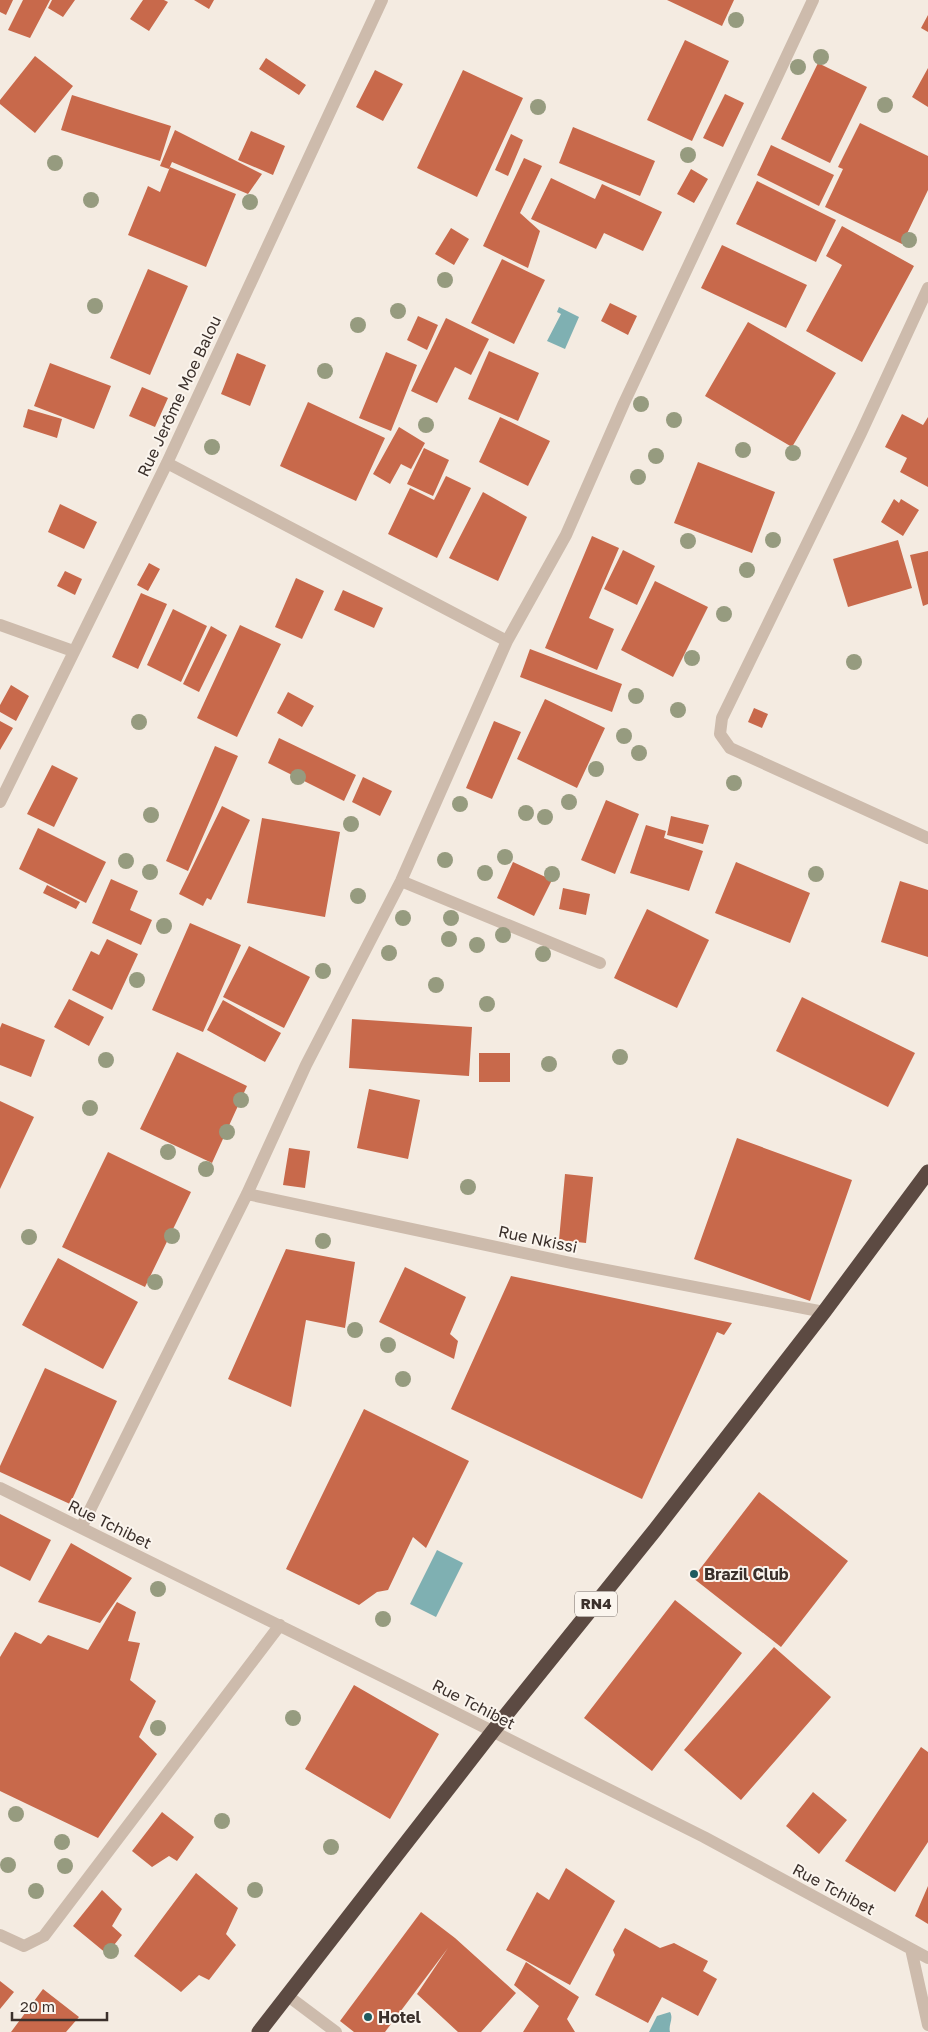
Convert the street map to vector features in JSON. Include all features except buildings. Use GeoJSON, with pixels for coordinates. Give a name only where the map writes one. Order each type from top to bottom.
{"type":"FeatureCollection","features":[{"type":"Feature","properties":{"kind":"highway","name":"RN4"},"geometry":{"type":"LineString","coordinates":[[259,2032],[493,1732],[661,1522],[824,1312],[928,1172]]}},
{"type":"Feature","properties":{"kind":"street","name":"Rue Jerôme Moe Balou"},"geometry":{"type":"LineString","coordinates":[[0,802],[167,463],[345,75],[382,0]]}},
{"type":"Feature","properties":{"kind":"street"},"geometry":{"type":"LineString","coordinates":[[81,1528],[247,1194],[306,1066],[402,881],[507,641],[566,535],[624,403],[813,0]]}},
{"type":"Feature","properties":{"kind":"street"},"geometry":{"type":"LineString","coordinates":[[928,288],[856,442],[722,718],[720,734],[730,748],[928,838]]}},
{"type":"Feature","properties":{"kind":"street"},"geometry":{"type":"LineString","coordinates":[[167,463],[507,641]]}},
{"type":"Feature","properties":{"kind":"street"},"geometry":{"type":"LineString","coordinates":[[0,625],[73,651]]}},
{"type":"Feature","properties":{"kind":"street"},"geometry":{"type":"LineString","coordinates":[[402,881],[600,963]]}},
{"type":"Feature","properties":{"kind":"street","name":"Rue Nkissi"},"geometry":{"type":"LineString","coordinates":[[247,1194],[571,1263],[824,1312]]}},
{"type":"Feature","properties":{"kind":"street","name":"Rue Tchibet"},"geometry":{"type":"LineString","coordinates":[[0,1488],[280,1625],[704,1837],[928,1958]]}},
{"type":"Feature","properties":{"kind":"street"},"geometry":{"type":"LineString","coordinates":[[0,1935],[24,1946],[44,1936],[280,1625]]}},
{"type":"Feature","properties":{"kind":"street"},"geometry":{"type":"LineString","coordinates":[[911,1949],[928,2025]]}},
{"type":"Feature","properties":{"kind":"street"},"geometry":{"type":"LineString","coordinates":[[288,1996],[336,2032]]}},
{"type":"Feature","properties":{"kind":"water"},"geometry":{"type":"Polygon","coordinates":[[[559,307],[579,317],[565,349],[547,341],[561,314],[557,312],[559,307]]]}},
{"type":"Feature","properties":{"kind":"water"},"geometry":{"type":"Polygon","coordinates":[[[437,1550],[463,1563],[436,1617],[410,1604],[437,1550]]]}},
{"type":"Feature","properties":{"kind":"water"},"geometry":{"type":"Polygon","coordinates":[[[670,2012],[670,2032],[649,2032],[657,2016],[670,2012]]]}},
{"type":"Feature","properties":{"kind":"place","name":"Brazil Club"},"geometry":{"type":"Point","coordinates":[694,1574]}},
{"type":"Feature","properties":{"kind":"place","name":"Hotel"},"geometry":{"type":"Point","coordinates":[368,2017]}}]}
